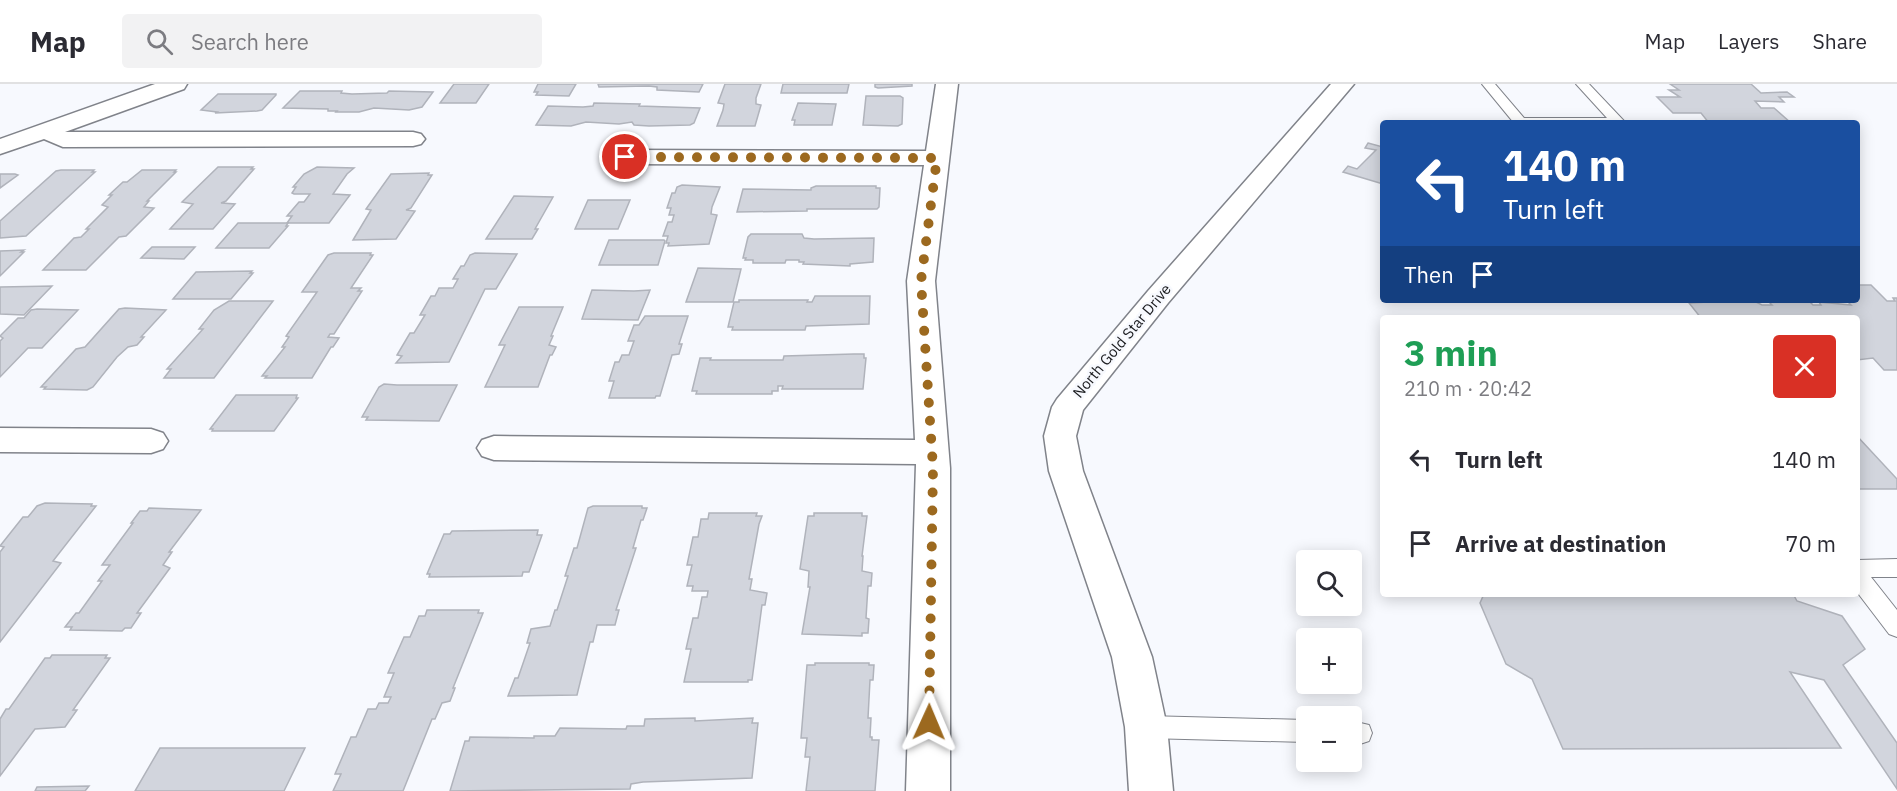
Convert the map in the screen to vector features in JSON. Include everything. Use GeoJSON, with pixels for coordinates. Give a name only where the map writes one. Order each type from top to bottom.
{"type":"FeatureCollection","features":[{"type":"Feature","properties":{"kind":"street"},"geometry":{"type":"LineString","coordinates":[[0,147],[176,84]]}},
{"type":"Feature","properties":{"kind":"street"},"geometry":{"type":"LineString","coordinates":[[928,791],[932,452],[921,281],[947,84]]}},
{"type":"Feature","properties":{"kind":"street","name":"North Gold Star Drive"},"geometry":{"type":"LineString","coordinates":[[1151,791],[1146,727],[1132,657],[1066,471],[1060,436],[1068,406],[1158,297],[1343,84]]}},
{"type":"Feature","properties":{"kind":"street"},"geometry":{"type":"LineString","coordinates":[[45,130],[63,140],[413,139]]}},
{"type":"Feature","properties":{"kind":"street"},"geometry":{"type":"LineString","coordinates":[[625,157],[937,158]]}},
{"type":"Feature","properties":{"kind":"street"},"geometry":{"type":"LineString","coordinates":[[0,440],[151,441]]}},
{"type":"Feature","properties":{"kind":"street"},"geometry":{"type":"LineString","coordinates":[[494,448],[932,452]]}},
{"type":"Feature","properties":{"kind":"lane"},"geometry":{"type":"LineString","coordinates":[[1488,84],[1518,120]]}},
{"type":"Feature","properties":{"kind":"lane"},"geometry":{"type":"LineString","coordinates":[[1581,84],[1616,120]]}},
{"type":"Feature","properties":{"kind":"lane"},"geometry":{"type":"LineString","coordinates":[[1860,569],[1897,568]]}},
{"type":"Feature","properties":{"kind":"lane"},"geometry":{"type":"LineString","coordinates":[[1860,580],[1897,627]]}},
{"type":"Feature","properties":{"kind":"lane"},"geometry":{"type":"LineString","coordinates":[[1146,727],[1296,731]]}},
{"type":"Feature","properties":{"kind":"building"},"geometry":{"type":"Polygon","coordinates":[[[454,84],[489,84],[476,103],[440,103],[454,84]]]}},
{"type":"Feature","properties":{"kind":"building"},"geometry":{"type":"Polygon","coordinates":[[[538,84],[576,84],[569,96],[536,95],[538,92],[534,92],[538,84]]]}},
{"type":"Feature","properties":{"kind":"building"},"geometry":{"type":"Polygon","coordinates":[[[598,84],[703,84],[699,92],[657,90],[657,87],[649,86],[599,87],[598,84]]]}},
{"type":"Feature","properties":{"kind":"building"},"geometry":{"type":"Polygon","coordinates":[[[725,84],[761,84],[756,104],[761,105],[755,126],[717,126],[724,104],[718,103],[725,84]]]}},
{"type":"Feature","properties":{"kind":"building"},"geometry":{"type":"Polygon","coordinates":[[[783,84],[849,84],[847,93],[781,93],[783,84]]]}},
{"type":"Feature","properties":{"kind":"building"},"geometry":{"type":"Polygon","coordinates":[[[875,84],[912,84],[912,86],[878,88],[875,84]]]}},
{"type":"Feature","properties":{"kind":"building"},"geometry":{"type":"Polygon","coordinates":[[[1670,84],[1751,84],[1761,93],[1787,92],[1794,97],[1779,97],[1784,102],[1755,101],[1761,108],[1774,108],[1788,120],[1707,120],[1701,113],[1673,113],[1657,97],[1680,97],[1669,90],[1679,90],[1670,84]]]}},
{"type":"Feature","properties":{"kind":"building"},"geometry":{"type":"Polygon","coordinates":[[[300,91],[342,91],[341,93],[352,94],[387,93],[389,91],[433,92],[422,107],[409,110],[374,108],[359,112],[336,112],[328,111],[328,109],[283,108],[300,91]]]}},
{"type":"Feature","properties":{"kind":"building"},"geometry":{"type":"Polygon","coordinates":[[[218,94],[276,95],[262,110],[257,111],[215,113],[217,112],[201,110],[218,94]]]}},
{"type":"Feature","properties":{"kind":"building"},"geometry":{"type":"Polygon","coordinates":[[[866,96],[900,96],[903,98],[902,124],[898,126],[863,125],[866,96]]]}},
{"type":"Feature","properties":{"kind":"building"},"geometry":{"type":"Polygon","coordinates":[[[594,103],[700,108],[694,123],[690,125],[649,126],[634,125],[632,122],[619,124],[586,122],[571,126],[536,125],[548,106],[583,107],[593,106],[594,103]]]}},
{"type":"Feature","properties":{"kind":"building"},"geometry":{"type":"Polygon","coordinates":[[[798,103],[836,104],[832,125],[794,125],[795,120],[792,120],[798,103]]]}},
{"type":"Feature","properties":{"kind":"building"},"geometry":{"type":"Polygon","coordinates":[[[1368,143],[1380,146],[1380,183],[1343,172],[1348,166],[1357,169],[1376,150],[1365,148],[1368,143]]]}},
{"type":"Feature","properties":{"kind":"building"},"geometry":{"type":"Polygon","coordinates":[[[218,167],[253,167],[251,169],[254,169],[226,201],[221,203],[235,204],[213,229],[170,229],[193,204],[182,202],[218,167]]]}},
{"type":"Feature","properties":{"kind":"building"},"geometry":{"type":"Polygon","coordinates":[[[317,167],[354,168],[333,194],[350,195],[329,223],[287,223],[292,216],[287,216],[299,202],[304,202],[310,194],[294,194],[292,193],[296,187],[293,187],[304,174],[317,167]]]}},
{"type":"Feature","properties":{"kind":"building"},"geometry":{"type":"Polygon","coordinates":[[[94,170],[92,172],[95,172],[26,236],[0,238],[0,221],[56,171],[94,170]]]}},
{"type":"Feature","properties":{"kind":"building"},"geometry":{"type":"Polygon","coordinates":[[[142,170],[176,170],[144,207],[154,208],[126,236],[119,237],[86,270],[43,270],[74,238],[81,237],[89,229],[86,229],[108,207],[102,205],[112,195],[109,195],[123,182],[127,182],[142,170]]]}},
{"type":"Feature","properties":{"kind":"building"},"geometry":{"type":"Polygon","coordinates":[[[429,173],[428,175],[432,175],[411,208],[406,210],[415,211],[396,239],[353,240],[371,210],[366,209],[391,174],[429,173]]]}},
{"type":"Feature","properties":{"kind":"building"},"geometry":{"type":"Polygon","coordinates":[[[0,174],[15,174],[18,175],[0,188],[0,174]]]}},
{"type":"Feature","properties":{"kind":"building"},"geometry":{"type":"Polygon","coordinates":[[[682,185],[720,187],[712,207],[711,214],[717,215],[709,244],[668,246],[669,243],[666,243],[668,236],[663,236],[668,222],[672,222],[674,215],[669,215],[671,208],[667,208],[672,193],[675,193],[677,187],[682,185]]]}},
{"type":"Feature","properties":{"kind":"building"},"geometry":{"type":"Polygon","coordinates":[[[816,186],[876,186],[880,188],[879,207],[877,209],[737,212],[743,189],[811,190],[816,186]]]}},
{"type":"Feature","properties":{"kind":"building"},"geometry":{"type":"Polygon","coordinates":[[[514,196],[553,197],[532,239],[486,239],[514,196]]]}},
{"type":"Feature","properties":{"kind":"building"},"geometry":{"type":"Polygon","coordinates":[[[588,200],[630,200],[618,229],[575,229],[588,200]]]}},
{"type":"Feature","properties":{"kind":"building"},"geometry":{"type":"Polygon","coordinates":[[[238,223],[288,223],[286,226],[288,226],[269,248],[216,248],[238,223]]]}},
{"type":"Feature","properties":{"kind":"building"},"geometry":{"type":"Polygon","coordinates":[[[751,234],[802,234],[804,238],[814,239],[874,238],[873,262],[850,264],[850,266],[803,264],[804,262],[799,262],[799,260],[786,260],[785,263],[753,263],[753,260],[743,258],[748,237],[751,234]]]}},
{"type":"Feature","properties":{"kind":"building"},"geometry":{"type":"Polygon","coordinates":[[[609,240],[665,241],[658,265],[599,265],[609,240]]]}},
{"type":"Feature","properties":{"kind":"building"},"geometry":{"type":"Polygon","coordinates":[[[152,247],[195,247],[184,259],[141,258],[152,247]]]}},
{"type":"Feature","properties":{"kind":"building"},"geometry":{"type":"Polygon","coordinates":[[[24,250],[21,252],[24,252],[0,276],[0,251],[24,250]]]}},
{"type":"Feature","properties":{"kind":"building"},"geometry":{"type":"Polygon","coordinates":[[[371,253],[370,255],[373,255],[351,288],[361,288],[358,291],[362,291],[334,334],[328,337],[339,338],[312,378],[265,378],[267,376],[262,376],[285,347],[282,347],[289,337],[286,336],[317,292],[302,292],[328,255],[371,253]]]}},
{"type":"Feature","properties":{"kind":"building"},"geometry":{"type":"Polygon","coordinates":[[[475,253],[517,254],[496,289],[485,289],[449,362],[396,363],[402,356],[397,355],[410,333],[414,333],[425,315],[420,315],[431,296],[435,296],[439,288],[453,288],[458,279],[453,279],[461,266],[464,266],[470,255],[475,253]]]}},
{"type":"Feature","properties":{"kind":"building"},"geometry":{"type":"Polygon","coordinates":[[[698,268],[741,269],[733,302],[686,302],[698,268]]]}},
{"type":"Feature","properties":{"kind":"building"},"geometry":{"type":"Polygon","coordinates":[[[252,271],[250,273],[253,273],[231,299],[173,299],[196,272],[252,271]]]}},
{"type":"Feature","properties":{"kind":"building"},"geometry":{"type":"Polygon","coordinates":[[[1860,285],[1871,285],[1887,301],[1895,301],[1893,298],[1897,298],[1897,370],[1884,370],[1873,358],[1860,360],[1860,315],[1699,315],[1689,303],[1772,305],[1770,303],[1811,303],[1821,305],[1820,303],[1830,303],[1851,305],[1849,303],[1860,303],[1860,285]]]}},
{"type":"Feature","properties":{"kind":"building"},"geometry":{"type":"Polygon","coordinates":[[[52,286],[24,315],[0,314],[0,287],[52,286]]]}},
{"type":"Feature","properties":{"kind":"building"},"geometry":{"type":"Polygon","coordinates":[[[592,290],[650,290],[638,320],[582,319],[592,290]]]}},
{"type":"Feature","properties":{"kind":"building"},"geometry":{"type":"Polygon","coordinates":[[[815,296],[870,296],[869,324],[806,326],[805,330],[732,330],[733,327],[728,327],[734,302],[739,302],[739,300],[808,300],[807,302],[812,302],[815,296]]]}},
{"type":"Feature","properties":{"kind":"building"},"geometry":{"type":"Polygon","coordinates":[[[229,301],[273,301],[214,378],[164,378],[171,369],[167,369],[203,329],[199,329],[214,310],[229,301]]]}},
{"type":"Feature","properties":{"kind":"building"},"geometry":{"type":"Polygon","coordinates":[[[519,307],[563,307],[549,345],[556,347],[550,355],[538,387],[485,387],[505,345],[499,345],[519,307]]]}},
{"type":"Feature","properties":{"kind":"building"},"geometry":{"type":"Polygon","coordinates":[[[119,309],[166,310],[141,337],[144,337],[137,345],[128,347],[117,357],[93,387],[87,390],[44,389],[46,387],[41,387],[76,349],[85,347],[119,309]]]}},
{"type":"Feature","properties":{"kind":"building"},"geometry":{"type":"Polygon","coordinates":[[[31,310],[78,310],[42,348],[28,348],[0,377],[0,341],[3,338],[0,336],[18,318],[24,318],[31,310]]]}},
{"type":"Feature","properties":{"kind":"building"},"geometry":{"type":"Polygon","coordinates":[[[645,316],[688,316],[679,344],[682,344],[679,354],[672,355],[660,396],[655,398],[609,398],[614,381],[609,381],[615,362],[619,362],[622,355],[629,355],[634,341],[628,341],[634,325],[639,325],[645,316]]]}},
{"type":"Feature","properties":{"kind":"building"},"geometry":{"type":"Polygon","coordinates":[[[864,354],[866,358],[863,389],[782,389],[783,386],[778,386],[778,391],[772,391],[772,394],[696,394],[697,391],[692,391],[700,358],[783,360],[784,356],[864,354]]]}},
{"type":"Feature","properties":{"kind":"building"},"geometry":{"type":"Polygon","coordinates":[[[384,384],[457,385],[439,421],[366,420],[368,417],[362,417],[379,387],[384,384]]]}},
{"type":"Feature","properties":{"kind":"building"},"geometry":{"type":"Polygon","coordinates":[[[236,395],[297,395],[296,398],[298,398],[274,431],[212,431],[213,429],[210,429],[236,395]]]}},
{"type":"Feature","properties":{"kind":"building"},"geometry":{"type":"Polygon","coordinates":[[[1860,439],[1897,479],[1897,489],[1860,489],[1860,439]]]}},
{"type":"Feature","properties":{"kind":"building"},"geometry":{"type":"Polygon","coordinates":[[[45,503],[96,506],[53,561],[61,563],[0,642],[0,552],[4,547],[0,546],[23,517],[28,517],[37,506],[45,503]]]}},
{"type":"Feature","properties":{"kind":"building"},"geometry":{"type":"Polygon","coordinates":[[[593,506],[642,506],[642,508],[647,508],[641,520],[633,548],[636,548],[616,610],[619,610],[615,625],[597,625],[593,642],[590,642],[577,695],[508,696],[515,678],[518,678],[530,643],[527,643],[531,629],[550,626],[568,576],[565,576],[574,548],[577,548],[588,508],[593,506]]]}},
{"type":"Feature","properties":{"kind":"building"},"geometry":{"type":"Polygon","coordinates":[[[149,508],[201,510],[169,552],[172,552],[163,565],[170,568],[137,613],[141,613],[131,628],[125,628],[122,631],[70,630],[72,627],[65,627],[76,613],[79,613],[102,581],[98,581],[110,565],[102,565],[133,523],[131,523],[140,511],[147,511],[149,508]]]}},
{"type":"Feature","properties":{"kind":"building"},"geometry":{"type":"Polygon","coordinates":[[[709,513],[757,513],[756,516],[762,516],[749,579],[752,579],[750,590],[767,593],[765,605],[762,605],[752,680],[748,682],[684,682],[691,649],[686,649],[693,618],[698,618],[702,597],[707,597],[708,591],[692,591],[693,586],[687,586],[692,565],[687,565],[693,537],[698,537],[701,519],[708,519],[709,513]]]}},
{"type":"Feature","properties":{"kind":"building"},"geometry":{"type":"Polygon","coordinates":[[[814,513],[862,513],[862,516],[867,516],[862,571],[872,573],[871,586],[868,586],[866,618],[869,619],[868,633],[862,633],[862,636],[802,634],[810,587],[808,587],[809,571],[800,569],[808,516],[814,516],[814,513]]]}},
{"type":"Feature","properties":{"kind":"building"},"geometry":{"type":"Polygon","coordinates":[[[538,530],[537,535],[542,535],[529,572],[523,572],[522,576],[429,577],[430,574],[427,574],[444,534],[450,534],[452,531],[538,530]]]}},
{"type":"Feature","properties":{"kind":"building"},"geometry":{"type":"Polygon","coordinates":[[[1483,597],[1795,597],[1797,601],[1842,616],[1865,649],[1843,665],[1897,743],[1897,789],[1824,680],[1790,672],[1841,748],[1563,749],[1532,679],[1506,664],[1480,603],[1483,597]]]}},
{"type":"Feature","properties":{"kind":"building"},"geometry":{"type":"Polygon","coordinates":[[[427,610],[479,610],[478,613],[483,613],[450,701],[442,703],[435,719],[432,719],[403,791],[333,791],[341,774],[335,774],[351,737],[356,737],[368,709],[376,709],[379,703],[388,703],[391,697],[384,697],[394,673],[388,673],[404,637],[410,637],[419,616],[425,616],[427,610]]]}},
{"type":"Feature","properties":{"kind":"building"},"geometry":{"type":"Polygon","coordinates":[[[52,655],[107,655],[105,658],[110,658],[73,710],[77,710],[65,727],[35,729],[0,776],[0,719],[45,658],[50,658],[52,655]]]}},
{"type":"Feature","properties":{"kind":"building"},"geometry":{"type":"Polygon","coordinates":[[[815,663],[869,663],[869,665],[874,665],[873,680],[870,680],[868,718],[871,718],[870,737],[872,740],[879,740],[875,791],[806,791],[810,757],[805,757],[807,738],[801,738],[807,665],[815,665],[815,663]]]}},
{"type":"Feature","properties":{"kind":"building"},"geometry":{"type":"Polygon","coordinates":[[[695,718],[695,721],[753,718],[752,723],[758,723],[752,778],[643,782],[631,784],[630,789],[450,791],[465,741],[469,741],[470,737],[534,738],[534,736],[555,736],[560,728],[626,729],[627,726],[644,726],[645,719],[695,718]]]}},
{"type":"Feature","properties":{"kind":"building"},"geometry":{"type":"Polygon","coordinates":[[[160,748],[305,748],[284,791],[135,791],[160,748]]]}},
{"type":"Feature","properties":{"kind":"building"},"geometry":{"type":"Polygon","coordinates":[[[89,786],[85,791],[35,791],[37,787],[89,786]]]}},
{"type":"Feature","properties":{"kind":"route"},"geometry":{"type":"LineString","coordinates":[[625,157],[937,158],[921,281],[933,468],[929,722]]}}]}
